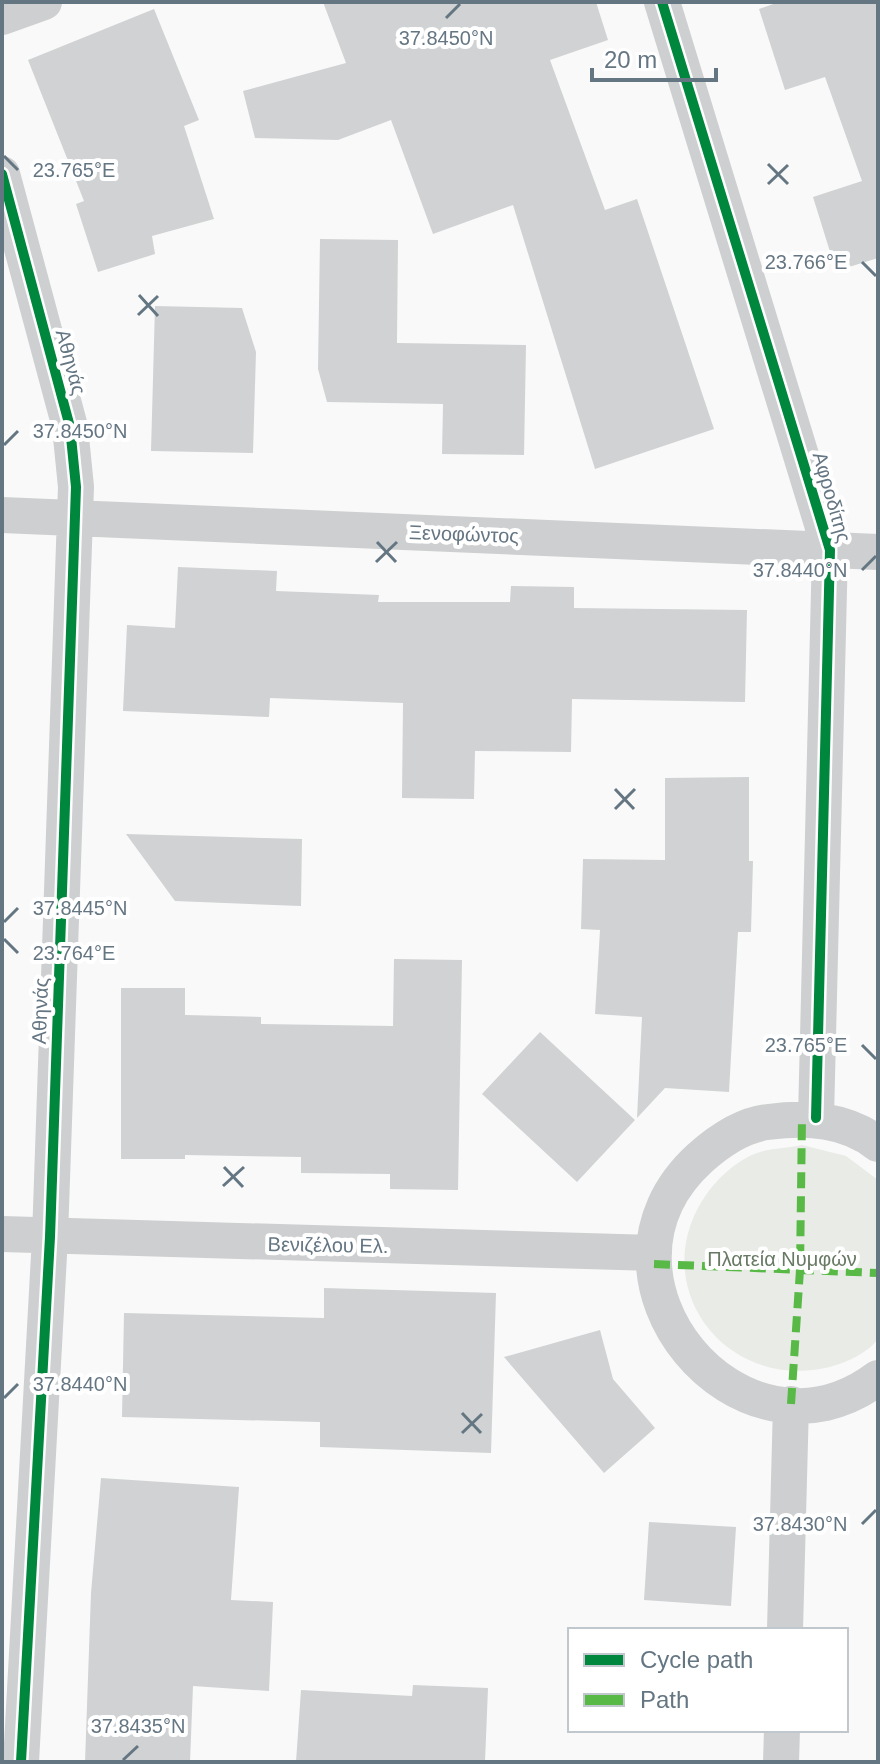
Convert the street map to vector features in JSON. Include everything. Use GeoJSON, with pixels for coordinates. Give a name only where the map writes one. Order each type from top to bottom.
{"type":"FeatureCollection","features":[{"type":"Feature","properties":{"kind":"street"},"geometry":{"type":"LineString","coordinates":[[2,17],[44,2]]}},
{"type":"Feature","properties":{"kind":"street","name":"Αφροδίτης"},"geometry":{"type":"LineString","coordinates":[[662,2],[830,550],[816,1118]]}},
{"type":"Feature","properties":{"kind":"street","name":"Αθηνάς"},"geometry":{"type":"LineString","coordinates":[[2,174],[70,427],[76,487],[50,1237],[21,1762]]}},
{"type":"Feature","properties":{"kind":"street","name":"Ξενοφώντος"},"geometry":{"type":"LineString","coordinates":[[2,515],[878,552]]}},
{"type":"Feature","properties":{"kind":"street"},"geometry":{"type":"LineString","coordinates":[[878,1144],[866,1134],[816,1118],[758,1123],[718,1141],[686,1171],[678,1184],[664,1209],[654,1253],[661,1307],[681,1345],[711,1376],[750,1396],[791,1404],[830,1401],[866,1387],[878,1378]]}},
{"type":"Feature","properties":{"kind":"street","name":"Βενιζέλου Ελ."},"geometry":{"type":"LineString","coordinates":[[2,1234],[654,1253]]}},
{"type":"Feature","properties":{"kind":"street"},"geometry":{"type":"LineString","coordinates":[[785,1628],[791,1404]]}},
{"type":"Feature","properties":{"kind":"street"},"geometry":{"type":"LineString","coordinates":[[781,1762],[782,1732]]}},
{"type":"Feature","properties":{"kind":"green space","name":"Πλατεία Νυμφών"},"geometry":{"type":"Polygon","coordinates":[[[802,1145],[846,1156],[878,1180],[878,1339],[859,1355],[835,1365],[820,1369],[783,1370],[750,1361],[723,1343],[702,1319],[689,1290],[684,1258],[690,1225],[708,1192],[724,1174],[753,1155],[802,1145]]]}},
{"type":"Feature","properties":{"kind":"building"},"geometry":{"type":"Polygon","coordinates":[[[323,2],[596,2],[608,40],[550,60],[605,210],[637,199],[714,429],[595,469],[513,205],[433,234],[391,120],[338,140],[255,138],[243,91],[346,63],[323,2]]]}},
{"type":"Feature","properties":{"kind":"building"},"geometry":{"type":"Polygon","coordinates":[[[779,2],[878,2],[878,258],[836,271],[813,197],[862,181],[825,77],[785,90],[759,9],[779,2]]]}},
{"type":"Feature","properties":{"kind":"building"},"geometry":{"type":"Polygon","coordinates":[[[154,9],[199,120],[184,126],[214,219],[152,236],[155,254],[98,272],[76,204],[84,201],[28,60],[154,9]]]}},
{"type":"Feature","properties":{"kind":"building"},"geometry":{"type":"Polygon","coordinates":[[[320,239],[398,240],[397,343],[526,345],[524,455],[442,454],[443,404],[327,402],[318,369],[320,239]]]}},
{"type":"Feature","properties":{"kind":"building"},"geometry":{"type":"Polygon","coordinates":[[[155,306],[242,308],[256,352],[253,453],[151,451],[155,306]]]}},
{"type":"Feature","properties":{"kind":"building"},"geometry":{"type":"Polygon","coordinates":[[[178,567],[277,571],[276,591],[379,595],[378,602],[510,602],[511,586],[574,587],[574,608],[747,610],[745,702],[572,699],[571,752],[475,751],[474,799],[402,798],[403,703],[270,698],[269,717],[123,711],[127,625],[175,628],[178,567]]]}},
{"type":"Feature","properties":{"kind":"building"},"geometry":{"type":"Polygon","coordinates":[[[749,777],[749,861],[753,861],[751,932],[738,932],[729,1092],[665,1088],[637,1118],[642,1017],[595,1014],[600,930],[581,929],[583,859],[665,860],[665,778],[749,777]]]}},
{"type":"Feature","properties":{"kind":"building"},"geometry":{"type":"Polygon","coordinates":[[[126,834],[302,839],[301,906],[175,901],[126,834]]]}},
{"type":"Feature","properties":{"kind":"building"},"geometry":{"type":"Polygon","coordinates":[[[394,959],[462,960],[458,1190],[390,1189],[390,1174],[301,1173],[301,1157],[185,1155],[185,1159],[121,1159],[121,988],[185,988],[185,1015],[261,1017],[261,1024],[393,1026],[394,959]]]}},
{"type":"Feature","properties":{"kind":"building"},"geometry":{"type":"Polygon","coordinates":[[[540,1032],[635,1120],[577,1182],[482,1094],[540,1032]]]}},
{"type":"Feature","properties":{"kind":"building"},"geometry":{"type":"Polygon","coordinates":[[[324,1288],[496,1293],[491,1453],[320,1447],[320,1422],[122,1417],[124,1313],[324,1318],[324,1288]]]}},
{"type":"Feature","properties":{"kind":"building"},"geometry":{"type":"Polygon","coordinates":[[[600,1330],[613,1379],[655,1428],[604,1473],[504,1357],[600,1330]]]}},
{"type":"Feature","properties":{"kind":"building"},"geometry":{"type":"Polygon","coordinates":[[[101,1478],[239,1487],[231,1600],[273,1602],[269,1691],[193,1686],[190,1762],[85,1762],[91,1593],[101,1478]]]}},
{"type":"Feature","properties":{"kind":"building"},"geometry":{"type":"Polygon","coordinates":[[[649,1522],[736,1527],[731,1606],[644,1600],[649,1522]]]}},
{"type":"Feature","properties":{"kind":"building"},"geometry":{"type":"Polygon","coordinates":[[[413,1685],[488,1688],[485,1762],[296,1762],[301,1690],[412,1696],[413,1685]]]}},
{"type":"Feature","properties":{"kind":"marked path"},"geometry":{"type":"LineString","coordinates":[[791,1404],[800,1270],[802,1117]]}},
{"type":"Feature","properties":{"kind":"marked path"},"geometry":{"type":"LineString","coordinates":[[654,1264],[878,1273]]}},
{"type":"Feature","properties":{"kind":"cycle path"},"geometry":{"type":"LineString","coordinates":[[662,2],[830,550],[816,1118]]}},
{"type":"Feature","properties":{"kind":"cycle path"},"geometry":{"type":"LineString","coordinates":[[2,174],[70,427],[76,487],[50,1237],[21,1762]]}}]}
